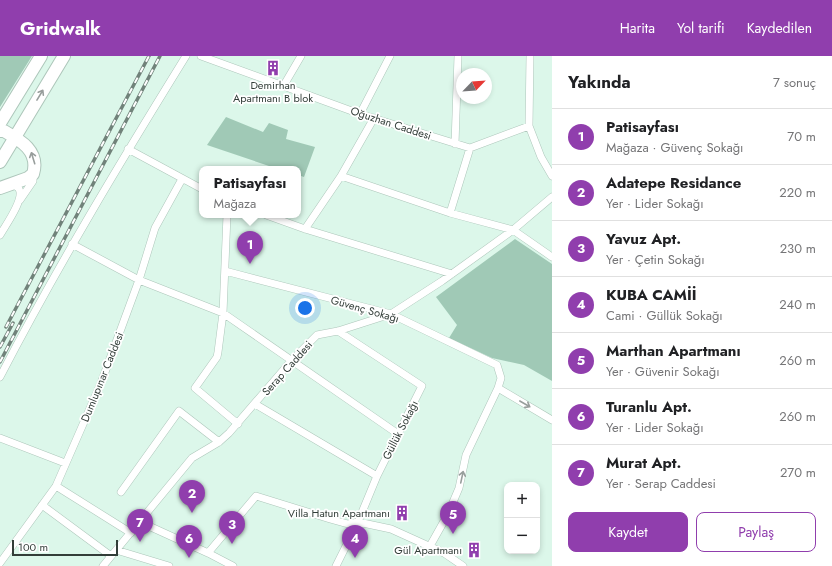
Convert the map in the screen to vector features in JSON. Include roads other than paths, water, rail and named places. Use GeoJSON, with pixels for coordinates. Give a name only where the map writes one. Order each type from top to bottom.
{"type":"FeatureCollection","features":[{"type":"Feature","properties":{"kind":"highway"},"geometry":{"type":"LineString","coordinates":[[0,123],[41,56]]}},
{"type":"Feature","properties":{"kind":"highway"},"geometry":{"type":"LineString","coordinates":[[0,162],[64,56]]}},
{"type":"Feature","properties":{"kind":"highway"},"geometry":{"type":"LineString","coordinates":[[0,131],[4,131],[15,137],[25,145],[30,151],[35,164],[33,174],[28,178],[6,186]]}},
{"type":"Feature","properties":{"kind":"street"},"geometry":{"type":"LineString","coordinates":[[0,377],[72,244],[128,149],[186,56]]}},
{"type":"Feature","properties":{"kind":"street","name":"Oğuzhan Caddesi"},"geometry":{"type":"LineString","coordinates":[[201,56],[360,114],[470,148]]}},
{"type":"Feature","properties":{"kind":"street"},"geometry":{"type":"LineString","coordinates":[[284,85],[301,56]]}},
{"type":"Feature","properties":{"kind":"street"},"geometry":{"type":"LineString","coordinates":[[360,114],[390,56]]}},
{"type":"Feature","properties":{"kind":"street"},"geometry":{"type":"LineString","coordinates":[[455,144],[458,56]]}},
{"type":"Feature","properties":{"kind":"street"},"geometry":{"type":"LineString","coordinates":[[530,56],[529,126],[541,157],[552,176]]}},
{"type":"Feature","properties":{"kind":"street"},"geometry":{"type":"LineString","coordinates":[[305,229],[341,176],[374,118]]}},
{"type":"Feature","properties":{"kind":"street"},"geometry":{"type":"LineString","coordinates":[[450,213],[470,148],[529,126]]}},
{"type":"Feature","properties":{"kind":"street"},"geometry":{"type":"LineString","coordinates":[[128,149],[199,188]]}},
{"type":"Feature","properties":{"kind":"street"},"geometry":{"type":"LineString","coordinates":[[19,201],[33,181],[33,174]]}},
{"type":"Feature","properties":{"kind":"street"},"geometry":{"type":"LineString","coordinates":[[341,176],[450,213],[513,230],[552,257]]}},
{"type":"Feature","properties":{"kind":"street","name":"Dumlupınar Caddesi"},"geometry":{"type":"LineString","coordinates":[[0,564],[56,486],[101,383],[139,280],[155,228],[182,179]]}},
{"type":"Feature","properties":{"kind":"street"},"geometry":{"type":"LineString","coordinates":[[0,235],[21,196],[20,190],[16,186],[6,186]]}},
{"type":"Feature","properties":{"kind":"street","name":"Serap Caddesi"},"geometry":{"type":"LineString","coordinates":[[103,566],[192,458],[219,442],[238,424],[292,360],[317,335],[338,331],[390,314],[452,274],[513,230],[552,197]]}},
{"type":"Feature","properties":{"kind":"street"},"geometry":{"type":"LineString","coordinates":[[0,242],[10,225],[14,211]]}},
{"type":"Feature","properties":{"kind":"street"},"geometry":{"type":"LineString","coordinates":[[226,218],[223,313],[217,355],[195,388],[238,424]]}},
{"type":"Feature","properties":{"kind":"street"},"geometry":{"type":"LineString","coordinates":[[274,218],[305,229],[452,274]]}},
{"type":"Feature","properties":{"kind":"street"},"geometry":{"type":"LineString","coordinates":[[72,244],[139,280],[223,313],[398,434]]}},
{"type":"Feature","properties":{"kind":"street","name":"Güvenç Sokağı"},"geometry":{"type":"LineString","coordinates":[[225,271],[390,314],[497,365],[501,378],[498,388]]}},
{"type":"Feature","properties":{"kind":"street","name":"Güllük Sokağı"},"geometry":{"type":"LineString","coordinates":[[336,566],[358,522],[377,476],[422,386],[338,331]]}},
{"type":"Feature","properties":{"kind":"street"},"geometry":{"type":"LineString","coordinates":[[430,546],[448,514],[459,488],[466,455],[498,388],[552,420]]}},
{"type":"Feature","properties":{"kind":"street"},"geometry":{"type":"LineString","coordinates":[[255,404],[377,476]]}},
{"type":"Feature","properties":{"kind":"street"},"geometry":{"type":"LineString","coordinates":[[121,492],[179,411],[219,442]]}},
{"type":"Feature","properties":{"kind":"street"},"geometry":{"type":"LineString","coordinates":[[0,438],[65,463]]}},
{"type":"Feature","properties":{"kind":"street"},"geometry":{"type":"LineString","coordinates":[[56,486],[131,533]]}},
{"type":"Feature","properties":{"kind":"street"},"geometry":{"type":"LineString","coordinates":[[208,553],[256,496],[330,520],[348,524],[358,522],[391,528],[444,553],[463,566]]}},
{"type":"Feature","properties":{"kind":"street"},"geometry":{"type":"LineString","coordinates":[[42,505],[114,553],[169,566]]}},
{"type":"Feature","properties":{"kind":"street"},"geometry":{"type":"LineString","coordinates":[[140,522],[233,566]]}},
{"type":"Feature","properties":{"kind":"street"},"geometry":{"type":"LineString","coordinates":[[214,566],[221,560]]}},
{"type":"Feature","properties":{"kind":"railway"},"geometry":{"type":"LineString","coordinates":[[6,327],[149,56]]}},
{"type":"Feature","properties":{"kind":"railway"},"geometry":{"type":"LineString","coordinates":[[0,362],[160,56]]}},
{"type":"Feature","properties":{"kind":"railway"},"geometry":{"type":"LineString","coordinates":[[0,347],[13,323]]}},
{"type":"Feature","properties":{"kind":"place","name":"Demirhan Apartmanı B blok"},"geometry":{"type":"Point","coordinates":[273,68]}},
{"type":"Feature","properties":{"kind":"place","name":"Patisayfası"},"geometry":{"type":"Point","coordinates":[250,264]}},
{"type":"Feature","properties":{"kind":"place","name":"Adatepe Residance"},"geometry":{"type":"Point","coordinates":[192,513]}},
{"type":"Feature","properties":{"kind":"place","name":"Villa Hatun Apartmanı"},"geometry":{"type":"Point","coordinates":[402,513]}},
{"type":"Feature","properties":{"kind":"place","name":"Marthan Apartmanı"},"geometry":{"type":"Point","coordinates":[453,534]}},
{"type":"Feature","properties":{"kind":"place","name":"Murat Apt."},"geometry":{"type":"Point","coordinates":[140,542]}},
{"type":"Feature","properties":{"kind":"place","name":"Yavuz Apt."},"geometry":{"type":"Point","coordinates":[232,544]}},
{"type":"Feature","properties":{"kind":"place","name":"Gül Apartmanı"},"geometry":{"type":"Point","coordinates":[474,550]}},
{"type":"Feature","properties":{"kind":"place","name":"Turanlu Apt."},"geometry":{"type":"Point","coordinates":[189,558]}},
{"type":"Feature","properties":{"kind":"place","name":"KUBA CAMİİ"},"geometry":{"type":"Point","coordinates":[355,558]}}]}
